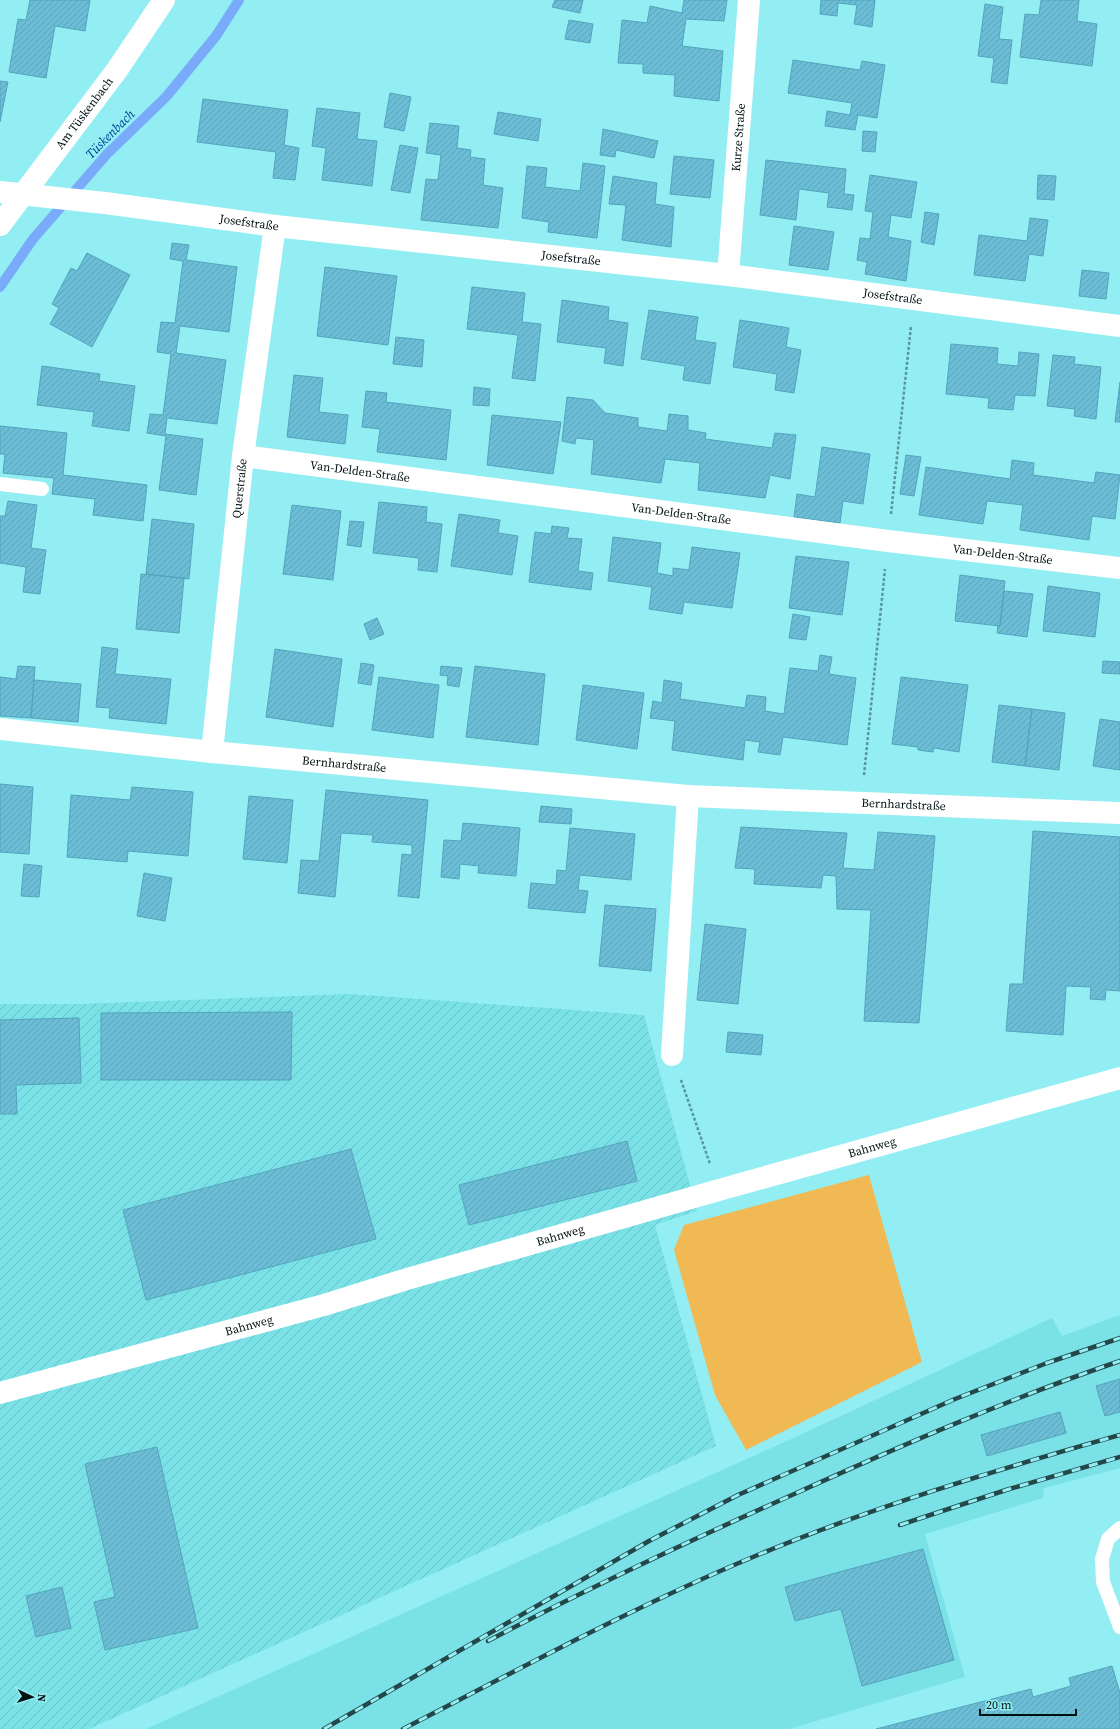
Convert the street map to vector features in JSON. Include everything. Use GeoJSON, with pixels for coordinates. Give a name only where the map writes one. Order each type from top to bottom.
{"type":"FeatureCollection","features":[{"type":"Feature","properties":{"kind":"street","name":"Am Tüskenbach"},"geometry":{"type":"LineString","coordinates":[[0,225],[29,195],[117,70],[164,0]]}},
{"type":"Feature","properties":{"kind":"street","name":"Kurze Straße"},"geometry":{"type":"LineString","coordinates":[[728,275],[749,0]]}},
{"type":"Feature","properties":{"kind":"street","name":"Josefstraße"},"geometry":{"type":"LineString","coordinates":[[0,192],[105,203],[275,226],[728,275],[1120,326]]}},
{"type":"Feature","properties":{"kind":"street","name":"Querstraße"},"geometry":{"type":"LineString","coordinates":[[212,752],[244,456],[275,226]]}},
{"type":"Feature","properties":{"kind":"street","name":"Van-Delden-Straße"},"geometry":{"type":"LineString","coordinates":[[244,456],[888,541],[1120,568]]}},
{"type":"Feature","properties":{"kind":"street","name":"Bernhardstraße"},"geometry":{"type":"LineString","coordinates":[[0,729],[212,752],[688,796],[1120,813]]}},
{"type":"Feature","properties":{"kind":"street"},"geometry":{"type":"LineString","coordinates":[[672,1055],[688,796]]}},
{"type":"Feature","properties":{"kind":"street","name":"Bahnweg"},"geometry":{"type":"LineString","coordinates":[[0,1393],[324,1306],[407,1280],[719,1190],[1120,1078]]}},
{"type":"Feature","properties":{"kind":"lane"},"geometry":{"type":"LineString","coordinates":[[0,484],[42,489]]}},
{"type":"Feature","properties":{"kind":"lane"},"geometry":{"type":"LineString","coordinates":[[1120,1528],[1108,1539],[1102,1558],[1103,1582],[1120,1627]]}},
{"type":"Feature","properties":{"kind":"path"},"geometry":{"type":"LineString","coordinates":[[862,803],[914,299]]}},
{"type":"Feature","properties":{"kind":"path"},"geometry":{"type":"LineString","coordinates":[[672,1055],[719,1190]]}},
{"type":"Feature","properties":{"kind":"shaded area"},"geometry":{"type":"Polygon","coordinates":[[[350,994],[644,1015],[697,1211],[655,1225],[716,1446],[89,1729],[0,1729],[0,1004],[79,1004],[350,994]]]}},
{"type":"Feature","properties":{"kind":"shaded area"},"geometry":{"type":"Polygon","coordinates":[[[869,1175],[922,1362],[746,1450],[715,1395],[674,1250],[684,1225],[869,1175]]]}},
{"type":"Feature","properties":{"kind":"shaded area"},"geometry":{"type":"Polygon","coordinates":[[[1120,1315],[1120,1468],[1044,1488],[1043,1498],[925,1534],[965,1677],[789,1729],[146,1729],[789,1440],[1052,1318],[1062,1336],[1120,1315]]]}},
{"type":"Feature","properties":{"kind":"building"},"geometry":{"type":"Polygon","coordinates":[[[30,0],[90,0],[85,31],[55,26],[46,78],[9,72],[18,19],[26,20],[30,0]]]}},
{"type":"Feature","properties":{"kind":"building"},"geometry":{"type":"Polygon","coordinates":[[[555,0],[583,0],[580,13],[552,7],[555,0]]]}},
{"type":"Feature","properties":{"kind":"building"},"geometry":{"type":"Polygon","coordinates":[[[684,0],[727,0],[724,21],[686,19],[682,46],[723,51],[719,101],[674,96],[675,75],[643,73],[643,64],[618,63],[622,20],[647,23],[650,6],[682,13],[684,0]]]}},
{"type":"Feature","properties":{"kind":"building"},"geometry":{"type":"Polygon","coordinates":[[[821,0],[875,0],[872,27],[854,24],[857,5],[838,3],[837,16],[820,14],[821,0]]]}},
{"type":"Feature","properties":{"kind":"building"},"geometry":{"type":"Polygon","coordinates":[[[1041,0],[1079,0],[1077,21],[1097,24],[1092,66],[1020,57],[1025,14],[1039,15],[1041,0]]]}},
{"type":"Feature","properties":{"kind":"building"},"geometry":{"type":"Polygon","coordinates":[[[985,4],[1003,7],[999,39],[1012,40],[1007,84],[991,82],[994,58],[978,56],[985,4]]]}},
{"type":"Feature","properties":{"kind":"building"},"geometry":{"type":"Polygon","coordinates":[[[569,20],[593,24],[590,43],[565,39],[569,20]]]}},
{"type":"Feature","properties":{"kind":"building"},"geometry":{"type":"Polygon","coordinates":[[[793,60],[860,70],[862,61],[885,65],[877,118],[858,115],[855,130],[825,126],[827,111],[850,115],[852,103],[788,93],[793,60]]]}},
{"type":"Feature","properties":{"kind":"building"},"geometry":{"type":"Polygon","coordinates":[[[0,81],[8,82],[0,122],[0,81]]]}},
{"type":"Feature","properties":{"kind":"building"},"geometry":{"type":"Polygon","coordinates":[[[390,93],[411,97],[404,131],[384,127],[390,93]]]}},
{"type":"Feature","properties":{"kind":"building"},"geometry":{"type":"Polygon","coordinates":[[[203,99],[288,110],[284,145],[299,148],[295,180],[273,178],[276,152],[197,142],[203,99]]]}},
{"type":"Feature","properties":{"kind":"building"},"geometry":{"type":"Polygon","coordinates":[[[317,108],[360,113],[357,139],[377,141],[372,186],[322,180],[326,148],[312,146],[317,108]]]}},
{"type":"Feature","properties":{"kind":"building"},"geometry":{"type":"Polygon","coordinates":[[[498,112],[541,119],[538,141],[494,134],[498,112]]]}},
{"type":"Feature","properties":{"kind":"building"},"geometry":{"type":"Polygon","coordinates":[[[430,123],[459,126],[457,148],[471,150],[470,157],[485,159],[483,185],[503,188],[498,228],[421,220],[426,179],[438,180],[441,155],[426,153],[430,123]]]}},
{"type":"Feature","properties":{"kind":"building"},"geometry":{"type":"Polygon","coordinates":[[[603,129],[658,141],[654,158],[616,150],[615,157],[600,155],[603,129]]]}},
{"type":"Feature","properties":{"kind":"building"},"geometry":{"type":"Polygon","coordinates":[[[863,131],[877,132],[875,152],[862,151],[863,131]]]}},
{"type":"Feature","properties":{"kind":"building"},"geometry":{"type":"Polygon","coordinates":[[[400,145],[418,148],[410,193],[391,190],[400,145]]]}},
{"type":"Feature","properties":{"kind":"building"},"geometry":{"type":"Polygon","coordinates":[[[674,156],[714,160],[710,198],[670,194],[674,156]]]}},
{"type":"Feature","properties":{"kind":"building"},"geometry":{"type":"Polygon","coordinates":[[[766,160],[846,169],[844,194],[854,195],[852,210],[827,207],[829,193],[799,189],[796,220],[760,215],[766,160]]]}},
{"type":"Feature","properties":{"kind":"building"},"geometry":{"type":"Polygon","coordinates":[[[583,163],[605,166],[597,238],[548,232],[549,222],[522,218],[527,166],[547,168],[545,187],[580,191],[583,163]]]}},
{"type":"Feature","properties":{"kind":"building"},"geometry":{"type":"Polygon","coordinates":[[[870,175],[917,182],[911,218],[891,215],[888,237],[911,241],[906,281],[865,274],[867,262],[857,260],[860,238],[870,239],[873,212],[865,211],[870,175]]]}},
{"type":"Feature","properties":{"kind":"building"},"geometry":{"type":"Polygon","coordinates":[[[1038,175],[1056,176],[1054,200],[1037,199],[1038,175]]]}},
{"type":"Feature","properties":{"kind":"building"},"geometry":{"type":"Polygon","coordinates":[[[613,176],[657,183],[655,204],[674,207],[671,247],[622,240],[626,205],[609,204],[613,176]]]}},
{"type":"Feature","properties":{"kind":"building"},"geometry":{"type":"Polygon","coordinates":[[[925,212],[939,214],[934,245],[921,242],[925,212]]]}},
{"type":"Feature","properties":{"kind":"building"},"geometry":{"type":"Polygon","coordinates":[[[1030,218],[1048,220],[1043,256],[1029,254],[1025,281],[974,275],[979,235],[1027,241],[1030,218]]]}},
{"type":"Feature","properties":{"kind":"building"},"geometry":{"type":"Polygon","coordinates":[[[794,226],[834,232],[828,270],[789,265],[794,226]]]}},
{"type":"Feature","properties":{"kind":"building"},"geometry":{"type":"Polygon","coordinates":[[[172,243],[189,245],[186,260],[237,267],[229,332],[180,326],[176,353],[226,360],[217,424],[167,418],[165,434],[203,439],[196,495],[159,490],[166,436],[147,433],[150,414],[163,415],[171,354],[157,352],[161,322],[175,323],[183,261],[170,259],[172,243]]]}},
{"type":"Feature","properties":{"kind":"building"},"geometry":{"type":"Polygon","coordinates":[[[87,253],[130,275],[92,347],[50,324],[59,308],[52,304],[71,268],[77,271],[87,253]]]}},
{"type":"Feature","properties":{"kind":"building"},"geometry":{"type":"Polygon","coordinates":[[[325,267],[397,276],[388,345],[317,336],[325,267]]]}},
{"type":"Feature","properties":{"kind":"building"},"geometry":{"type":"Polygon","coordinates":[[[1082,270],[1109,273],[1106,299],[1079,296],[1082,270]]]}},
{"type":"Feature","properties":{"kind":"building"},"geometry":{"type":"Polygon","coordinates":[[[472,287],[525,293],[522,322],[541,324],[535,381],[512,378],[518,335],[467,329],[472,287]]]}},
{"type":"Feature","properties":{"kind":"building"},"geometry":{"type":"Polygon","coordinates":[[[562,300],[609,307],[608,320],[628,323],[623,366],[604,363],[606,348],[557,342],[562,300]]]}},
{"type":"Feature","properties":{"kind":"building"},"geometry":{"type":"Polygon","coordinates":[[[649,310],[698,317],[695,340],[716,343],[710,384],[683,380],[685,366],[641,359],[649,310]]]}},
{"type":"Feature","properties":{"kind":"building"},"geometry":{"type":"Polygon","coordinates":[[[740,320],[789,328],[786,347],[801,350],[794,393],[775,390],[777,374],[733,367],[740,320]]]}},
{"type":"Feature","properties":{"kind":"building"},"geometry":{"type":"Polygon","coordinates":[[[396,337],[424,340],[422,367],[393,364],[396,337]]]}},
{"type":"Feature","properties":{"kind":"building"},"geometry":{"type":"Polygon","coordinates":[[[951,344],[998,348],[997,364],[1018,366],[1019,352],[1039,354],[1035,396],[1015,395],[1013,410],[988,408],[989,398],[946,394],[951,344]]]}},
{"type":"Feature","properties":{"kind":"building"},"geometry":{"type":"Polygon","coordinates":[[[1053,355],[1075,357],[1074,364],[1101,367],[1096,419],[1074,416],[1075,409],[1047,406],[1053,355]]]}},
{"type":"Feature","properties":{"kind":"building"},"geometry":{"type":"Polygon","coordinates":[[[42,366],[100,374],[99,381],[135,386],[129,431],[92,426],[94,412],[37,405],[42,366]]]}},
{"type":"Feature","properties":{"kind":"building"},"geometry":{"type":"Polygon","coordinates":[[[294,375],[323,378],[319,412],[348,415],[345,444],[287,437],[294,375]]]}},
{"type":"Feature","properties":{"kind":"building"},"geometry":{"type":"Polygon","coordinates":[[[1120,382],[1120,422],[1115,422],[1120,382]]]}},
{"type":"Feature","properties":{"kind":"building"},"geometry":{"type":"Polygon","coordinates":[[[474,387],[490,389],[489,406],[473,405],[474,387]]]}},
{"type":"Feature","properties":{"kind":"building"},"geometry":{"type":"Polygon","coordinates":[[[366,391],[387,393],[386,402],[451,410],[446,460],[377,452],[380,429],[362,427],[366,391]]]}},
{"type":"Feature","properties":{"kind":"building"},"geometry":{"type":"Polygon","coordinates":[[[567,397],[593,400],[605,413],[638,418],[638,427],[667,431],[669,414],[688,416],[688,430],[706,433],[705,439],[772,448],[775,433],[796,435],[790,479],[770,475],[765,498],[698,490],[700,463],[665,459],[661,483],[591,474],[594,440],[576,438],[575,444],[562,441],[567,397]]]}},
{"type":"Feature","properties":{"kind":"building"},"geometry":{"type":"Polygon","coordinates":[[[492,415],[561,422],[553,474],[487,465],[492,415]]]}},
{"type":"Feature","properties":{"kind":"building"},"geometry":{"type":"Polygon","coordinates":[[[0,426],[67,433],[63,475],[147,485],[143,521],[93,515],[95,499],[52,494],[54,478],[3,473],[5,454],[0,454],[0,426]]]}},
{"type":"Feature","properties":{"kind":"building"},"geometry":{"type":"Polygon","coordinates":[[[822,447],[870,454],[863,504],[843,501],[840,523],[794,517],[797,494],[815,497],[822,447]]]}},
{"type":"Feature","properties":{"kind":"building"},"geometry":{"type":"Polygon","coordinates":[[[906,455],[921,457],[914,496],[900,494],[906,455]]]}},
{"type":"Feature","properties":{"kind":"building"},"geometry":{"type":"Polygon","coordinates":[[[1012,460],[1034,463],[1033,475],[1094,483],[1096,472],[1120,475],[1115,519],[1092,516],[1089,540],[1020,530],[1023,505],[987,501],[983,524],[919,515],[926,467],[1010,479],[1012,460]]]}},
{"type":"Feature","properties":{"kind":"building"},"geometry":{"type":"Polygon","coordinates":[[[8,501],[37,505],[31,548],[46,550],[40,594],[23,592],[26,567],[0,563],[0,516],[5,516],[8,501]]]}},
{"type":"Feature","properties":{"kind":"building"},"geometry":{"type":"Polygon","coordinates":[[[379,502],[427,507],[426,522],[442,524],[437,572],[418,570],[419,558],[373,553],[379,502]]]}},
{"type":"Feature","properties":{"kind":"building"},"geometry":{"type":"Polygon","coordinates":[[[292,505],[341,511],[333,580],[283,574],[292,505]]]}},
{"type":"Feature","properties":{"kind":"building"},"geometry":{"type":"Polygon","coordinates":[[[459,514],[500,520],[498,533],[518,536],[512,575],[451,566],[459,514]]]}},
{"type":"Feature","properties":{"kind":"building"},"geometry":{"type":"Polygon","coordinates":[[[152,519],[194,524],[189,579],[146,574],[152,519]]]}},
{"type":"Feature","properties":{"kind":"building"},"geometry":{"type":"Polygon","coordinates":[[[350,521],[364,522],[361,547],[347,545],[350,521]]]}},
{"type":"Feature","properties":{"kind":"building"},"geometry":{"type":"Polygon","coordinates":[[[552,526],[569,528],[567,538],[582,539],[578,571],[593,573],[591,590],[529,582],[535,532],[551,534],[552,526]]]}},
{"type":"Feature","properties":{"kind":"building"},"geometry":{"type":"Polygon","coordinates":[[[613,537],[661,543],[657,573],[673,576],[673,568],[689,570],[692,547],[740,553],[732,608],[684,602],[682,614],[649,609],[652,587],[608,581],[613,537]]]}},
{"type":"Feature","properties":{"kind":"building"},"geometry":{"type":"Polygon","coordinates":[[[796,556],[849,562],[842,615],[789,608],[796,556]]]}},
{"type":"Feature","properties":{"kind":"building"},"geometry":{"type":"Polygon","coordinates":[[[141,574],[184,578],[179,633],[136,629],[141,574]]]}},
{"type":"Feature","properties":{"kind":"building"},"geometry":{"type":"Polygon","coordinates":[[[960,575],[1005,581],[1000,626],[955,621],[960,575]]]}},
{"type":"Feature","properties":{"kind":"building"},"geometry":{"type":"Polygon","coordinates":[[[1048,586],[1100,593],[1095,637],[1043,631],[1048,586]]]}},
{"type":"Feature","properties":{"kind":"building"},"geometry":{"type":"Polygon","coordinates":[[[1004,591],[1033,594],[1027,637],[997,633],[998,626],[1000,626],[1004,591]]]}},
{"type":"Feature","properties":{"kind":"building"},"geometry":{"type":"Polygon","coordinates":[[[793,614],[810,617],[806,640],[789,638],[793,614]]]}},
{"type":"Feature","properties":{"kind":"building"},"geometry":{"type":"Polygon","coordinates":[[[377,618],[384,634],[370,640],[364,624],[377,618]]]}},
{"type":"Feature","properties":{"kind":"building"},"geometry":{"type":"Polygon","coordinates":[[[102,647],[118,649],[115,674],[171,679],[166,724],[109,718],[110,708],[96,707],[102,647]]]}},
{"type":"Feature","properties":{"kind":"building"},"geometry":{"type":"Polygon","coordinates":[[[275,649],[342,659],[333,727],[266,717],[275,649]]]}},
{"type":"Feature","properties":{"kind":"building"},"geometry":{"type":"Polygon","coordinates":[[[820,655],[832,657],[829,674],[856,678],[847,745],[783,737],[780,755],[758,752],[760,742],[745,740],[743,760],[672,750],[675,721],[650,718],[653,701],[662,703],[664,680],[682,683],[680,699],[745,708],[747,695],[766,697],[765,711],[784,714],[790,668],[818,671],[820,655]]]}},
{"type":"Feature","properties":{"kind":"building"},"geometry":{"type":"Polygon","coordinates":[[[1103,661],[1120,662],[1120,674],[1102,673],[1103,661]]]}},
{"type":"Feature","properties":{"kind":"building"},"geometry":{"type":"Polygon","coordinates":[[[361,663],[374,665],[371,685],[358,683],[361,663]]]}},
{"type":"Feature","properties":{"kind":"building"},"geometry":{"type":"Polygon","coordinates":[[[18,666],[35,667],[31,718],[0,716],[0,677],[16,679],[18,666]]]}},
{"type":"Feature","properties":{"kind":"building"},"geometry":{"type":"Polygon","coordinates":[[[441,666],[462,668],[459,687],[447,685],[448,676],[440,675],[441,666]]]}},
{"type":"Feature","properties":{"kind":"building"},"geometry":{"type":"Polygon","coordinates":[[[475,666],[545,674],[538,745],[466,737],[475,666]]]}},
{"type":"Feature","properties":{"kind":"building"},"geometry":{"type":"Polygon","coordinates":[[[379,677],[439,685],[433,738],[372,730],[379,677]]]}},
{"type":"Feature","properties":{"kind":"building"},"geometry":{"type":"Polygon","coordinates":[[[901,677],[968,685],[959,752],[934,748],[933,752],[918,750],[918,747],[892,744],[901,677]]]}},
{"type":"Feature","properties":{"kind":"building"},"geometry":{"type":"Polygon","coordinates":[[[34,680],[81,684],[78,722],[31,718],[34,680]]]}},
{"type":"Feature","properties":{"kind":"building"},"geometry":{"type":"Polygon","coordinates":[[[583,685],[644,693],[637,749],[576,740],[583,685]]]}},
{"type":"Feature","properties":{"kind":"building"},"geometry":{"type":"Polygon","coordinates":[[[999,705],[1032,709],[1025,766],[992,762],[999,705]]]}},
{"type":"Feature","properties":{"kind":"building"},"geometry":{"type":"Polygon","coordinates":[[[1032,709],[1065,713],[1059,770],[1025,766],[1032,709]]]}},
{"type":"Feature","properties":{"kind":"building"},"geometry":{"type":"Polygon","coordinates":[[[1100,719],[1120,722],[1120,770],[1093,766],[1100,719]]]}},
{"type":"Feature","properties":{"kind":"building"},"geometry":{"type":"Polygon","coordinates":[[[0,784],[33,787],[29,854],[0,852],[0,784]]]}},
{"type":"Feature","properties":{"kind":"building"},"geometry":{"type":"Polygon","coordinates":[[[132,787],[193,792],[188,856],[128,851],[127,862],[67,857],[71,795],[130,800],[132,787]]]}},
{"type":"Feature","properties":{"kind":"building"},"geometry":{"type":"Polygon","coordinates":[[[326,790],[428,800],[419,898],[398,896],[402,854],[412,855],[412,845],[372,842],[373,835],[341,833],[335,897],[298,893],[301,860],[319,861],[326,790]]]}},
{"type":"Feature","properties":{"kind":"building"},"geometry":{"type":"Polygon","coordinates":[[[249,796],[293,800],[287,863],[243,859],[249,796]]]}},
{"type":"Feature","properties":{"kind":"building"},"geometry":{"type":"Polygon","coordinates":[[[541,806],[572,809],[571,824],[539,822],[541,806]]]}},
{"type":"Feature","properties":{"kind":"building"},"geometry":{"type":"Polygon","coordinates":[[[463,823],[520,828],[516,876],[478,873],[479,866],[460,864],[459,879],[441,877],[444,840],[461,841],[463,823]]]}},
{"type":"Feature","properties":{"kind":"building"},"geometry":{"type":"Polygon","coordinates":[[[741,827],[847,833],[843,868],[874,870],[878,832],[935,836],[919,1023],[864,1021],[871,910],[837,909],[836,876],[823,875],[821,888],[754,884],[755,869],[735,868],[741,827]]]}},
{"type":"Feature","properties":{"kind":"building"},"geometry":{"type":"Polygon","coordinates":[[[570,828],[635,834],[631,880],[580,875],[578,890],[588,891],[585,913],[528,908],[531,883],[556,885],[557,870],[566,871],[570,828]]]}},
{"type":"Feature","properties":{"kind":"building"},"geometry":{"type":"Polygon","coordinates":[[[1033,831],[1120,837],[1120,991],[1106,990],[1105,1000],[1090,999],[1091,987],[1066,986],[1063,1035],[1006,1031],[1010,984],[1023,984],[1033,831]]]}},
{"type":"Feature","properties":{"kind":"building"},"geometry":{"type":"Polygon","coordinates":[[[24,864],[42,866],[39,897],[21,896],[24,864]]]}},
{"type":"Feature","properties":{"kind":"building"},"geometry":{"type":"Polygon","coordinates":[[[144,873],[172,878],[165,921],[137,916],[144,873]]]}},
{"type":"Feature","properties":{"kind":"building"},"geometry":{"type":"Polygon","coordinates":[[[605,905],[656,909],[651,971],[599,966],[605,905]]]}},
{"type":"Feature","properties":{"kind":"building"},"geometry":{"type":"Polygon","coordinates":[[[705,924],[746,929],[738,1004],[697,1000],[705,924]]]}},
{"type":"Feature","properties":{"kind":"building"},"geometry":{"type":"Polygon","coordinates":[[[292,1012],[291,1080],[101,1080],[101,1013],[292,1012]]]}},
{"type":"Feature","properties":{"kind":"building"},"geometry":{"type":"Polygon","coordinates":[[[79,1018],[81,1083],[16,1085],[17,1114],[0,1114],[0,1020],[79,1018]]]}},
{"type":"Feature","properties":{"kind":"building"},"geometry":{"type":"Polygon","coordinates":[[[728,1032],[763,1035],[761,1055],[726,1052],[728,1032]]]}},
{"type":"Feature","properties":{"kind":"building"},"geometry":{"type":"Polygon","coordinates":[[[627,1141],[637,1181],[469,1225],[459,1185],[627,1141]]]}},
{"type":"Feature","properties":{"kind":"building"},"geometry":{"type":"Polygon","coordinates":[[[351,1149],[376,1239],[146,1300],[123,1210],[351,1149]]]}},
{"type":"Feature","properties":{"kind":"building"},"geometry":{"type":"Polygon","coordinates":[[[1120,1379],[1120,1412],[1105,1416],[1096,1386],[1120,1379]]]}},
{"type":"Feature","properties":{"kind":"building"},"geometry":{"type":"Polygon","coordinates":[[[1060,1412],[1066,1433],[987,1456],[981,1435],[1060,1412]]]}},
{"type":"Feature","properties":{"kind":"building"},"geometry":{"type":"Polygon","coordinates":[[[157,1447],[198,1628],[105,1650],[94,1602],[115,1597],[85,1464],[157,1447]]]}},
{"type":"Feature","properties":{"kind":"building"},"geometry":{"type":"Polygon","coordinates":[[[923,1549],[954,1660],[862,1686],[841,1609],[795,1621],[785,1587],[923,1549]]]}},
{"type":"Feature","properties":{"kind":"building"},"geometry":{"type":"Polygon","coordinates":[[[62,1587],[71,1628],[36,1637],[26,1596],[62,1587]]]}},
{"type":"Feature","properties":{"kind":"building"},"geometry":{"type":"Polygon","coordinates":[[[1112,1666],[1120,1693],[1120,1729],[876,1729],[1031,1689],[1033,1697],[1071,1686],[1069,1678],[1112,1666]]]}},
{"type":"Feature","properties":{"kind":"waterway","name":"Tüskenbach"},"geometry":{"type":"LineString","coordinates":[[0,287],[33,239],[107,154],[166,97],[216,36],[239,0]]}},
{"type":"Feature","properties":{"kind":"railway"},"geometry":{"type":"LineString","coordinates":[[324,1729],[649,1541],[738,1495],[955,1399],[1047,1363],[1120,1338]]}},
{"type":"Feature","properties":{"kind":"railway"},"geometry":{"type":"LineString","coordinates":[[488,1641],[639,1565],[873,1459],[995,1407],[1120,1361]]}},
{"type":"Feature","properties":{"kind":"railway"},"geometry":{"type":"LineString","coordinates":[[403,1729],[620,1618],[708,1576],[753,1557],[843,1522],[935,1490],[1120,1435]]}},
{"type":"Feature","properties":{"kind":"railway"},"geometry":{"type":"LineString","coordinates":[[900,1525],[1006,1490],[1120,1457]]}}]}
